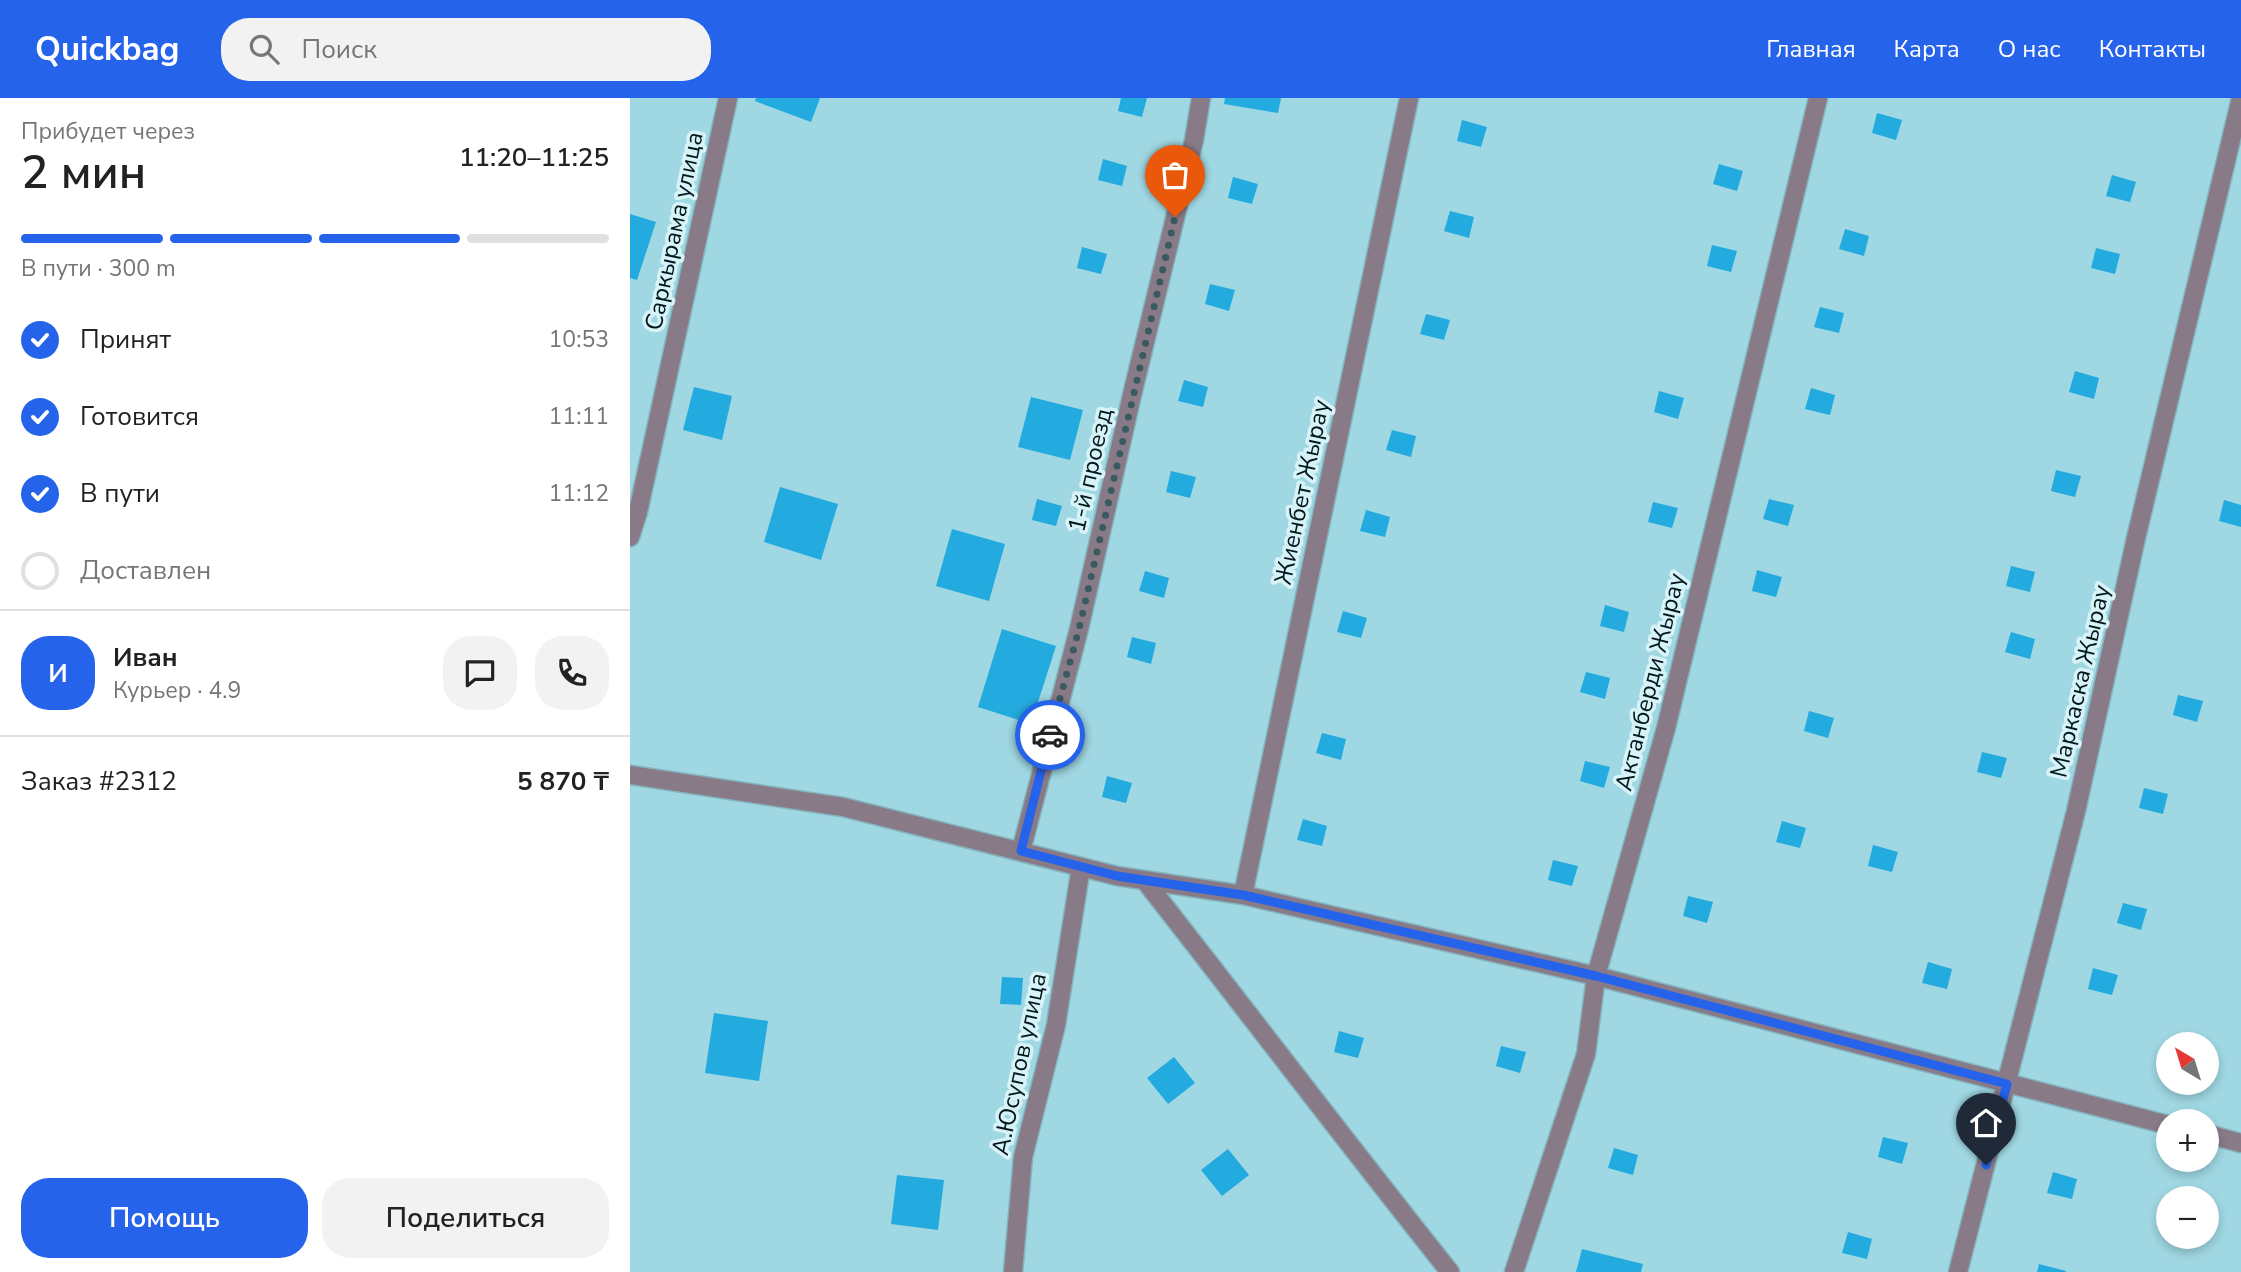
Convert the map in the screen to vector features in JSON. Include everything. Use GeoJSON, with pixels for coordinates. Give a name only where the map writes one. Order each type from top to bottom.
{"type":"FeatureCollection","features":[{"type":"Feature","properties":{"kind":"street","name":"Саркырама улица"},"geometry":{"type":"LineString","coordinates":[[630,537],[638,512],[728,98]]}},
{"type":"Feature","properties":{"kind":"street","name":"1-й проезд"},"geometry":{"type":"LineString","coordinates":[[1021,851],[1079,629],[1194,140],[1201,98]]}},
{"type":"Feature","properties":{"kind":"street","name":"Жиенбет Жырау"},"geometry":{"type":"LineString","coordinates":[[1243,895],[1409,98]]}},
{"type":"Feature","properties":{"kind":"street","name":"Актанберди Жырау"},"geometry":{"type":"LineString","coordinates":[[1514,1272],[1586,1054],[1596,976],[1666,728],[1818,98]]}},
{"type":"Feature","properties":{"kind":"street","name":"Маркаска Жырау"},"geometry":{"type":"LineString","coordinates":[[1958,1272],[2076,811],[2136,538],[2241,98]]}},
{"type":"Feature","properties":{"kind":"street"},"geometry":{"type":"LineString","coordinates":[[630,775],[843,807],[1081,867],[1145,881],[1243,895],[1596,976],[2156,1122]]}},
{"type":"Feature","properties":{"kind":"street","name":"А.Юсупов улица"},"geometry":{"type":"LineString","coordinates":[[1013,1272],[1023,1157],[1056,1025],[1081,867]]}},
{"type":"Feature","properties":{"kind":"street"},"geometry":{"type":"LineString","coordinates":[[1145,881],[1354,1153],[1450,1272]]}},
{"type":"Feature","properties":{"kind":"street"},"geometry":{"type":"LineString","coordinates":[[2219,1137],[2241,1143]]}},
{"type":"Feature","properties":{"kind":"building"},"geometry":{"type":"Polygon","coordinates":[[[756,98],[820,98],[811,122],[755,101],[756,98]]]}},
{"type":"Feature","properties":{"kind":"building"},"geometry":{"type":"Polygon","coordinates":[[[1121,98],[1147,98],[1142,117],[1118,111],[1121,98]]]}},
{"type":"Feature","properties":{"kind":"building"},"geometry":{"type":"Polygon","coordinates":[[[1225,98],[1281,98],[1278,113],[1224,104],[1225,98]]]}},
{"type":"Feature","properties":{"kind":"building"},"geometry":{"type":"Polygon","coordinates":[[[1877,113],[1902,120],[1896,140],[1872,133],[1877,113]]]}},
{"type":"Feature","properties":{"kind":"building"},"geometry":{"type":"Polygon","coordinates":[[[1462,120],[1487,127],[1481,147],[1457,141],[1462,120]]]}},
{"type":"Feature","properties":{"kind":"building"},"geometry":{"type":"Polygon","coordinates":[[[1103,159],[1127,166],[1122,186],[1098,180],[1103,159]]]}},
{"type":"Feature","properties":{"kind":"building"},"geometry":{"type":"Polygon","coordinates":[[[1719,164],[1743,171],[1737,191],[1713,184],[1719,164]]]}},
{"type":"Feature","properties":{"kind":"building"},"geometry":{"type":"Polygon","coordinates":[[[2112,175],[2136,182],[2130,202],[2106,196],[2112,175]]]}},
{"type":"Feature","properties":{"kind":"building"},"geometry":{"type":"Polygon","coordinates":[[[1233,177],[1258,184],[1252,204],[1228,198],[1233,177]]]}},
{"type":"Feature","properties":{"kind":"building"},"geometry":{"type":"Polygon","coordinates":[[[1450,211],[1474,217],[1469,238],[1444,231],[1450,211]]]}},
{"type":"Feature","properties":{"kind":"building"},"geometry":{"type":"Polygon","coordinates":[[[630,214],[656,222],[637,280],[630,278],[630,214]]]}},
{"type":"Feature","properties":{"kind":"building"},"geometry":{"type":"Polygon","coordinates":[[[1845,229],[1869,236],[1864,256],[1839,249],[1845,229]]]}},
{"type":"Feature","properties":{"kind":"building"},"geometry":{"type":"Polygon","coordinates":[[[1712,245],[1737,251],[1731,272],[1707,266],[1712,245]]]}},
{"type":"Feature","properties":{"kind":"building"},"geometry":{"type":"Polygon","coordinates":[[[1082,247],[1107,254],[1101,274],[1077,268],[1082,247]]]}},
{"type":"Feature","properties":{"kind":"building"},"geometry":{"type":"Polygon","coordinates":[[[2096,248],[2120,254],[2115,274],[2091,268],[2096,248]]]}},
{"type":"Feature","properties":{"kind":"building"},"geometry":{"type":"Polygon","coordinates":[[[1210,284],[1235,290],[1229,311],[1205,304],[1210,284]]]}},
{"type":"Feature","properties":{"kind":"building"},"geometry":{"type":"Polygon","coordinates":[[[1820,307],[1844,313],[1839,333],[1814,327],[1820,307]]]}},
{"type":"Feature","properties":{"kind":"building"},"geometry":{"type":"Polygon","coordinates":[[[1426,314],[1450,320],[1444,340],[1420,334],[1426,314]]]}},
{"type":"Feature","properties":{"kind":"building"},"geometry":{"type":"Polygon","coordinates":[[[2075,371],[2099,378],[2094,399],[2069,392],[2075,371]]]}},
{"type":"Feature","properties":{"kind":"building"},"geometry":{"type":"Polygon","coordinates":[[[1184,380],[1208,387],[1203,407],[1178,401],[1184,380]]]}},
{"type":"Feature","properties":{"kind":"building"},"geometry":{"type":"Polygon","coordinates":[[[694,387],[732,396],[722,440],[683,430],[694,387]]]}},
{"type":"Feature","properties":{"kind":"building"},"geometry":{"type":"Polygon","coordinates":[[[1811,388],[1835,395],[1830,415],[1805,409],[1811,388]]]}},
{"type":"Feature","properties":{"kind":"building"},"geometry":{"type":"Polygon","coordinates":[[[1659,391],[1684,398],[1678,419],[1654,412],[1659,391]]]}},
{"type":"Feature","properties":{"kind":"building"},"geometry":{"type":"Polygon","coordinates":[[[1031,397],[1083,410],[1070,460],[1018,447],[1031,397]]]}},
{"type":"Feature","properties":{"kind":"building"},"geometry":{"type":"Polygon","coordinates":[[[1392,430],[1416,436],[1411,457],[1386,450],[1392,430]]]}},
{"type":"Feature","properties":{"kind":"building"},"geometry":{"type":"Polygon","coordinates":[[[2056,470],[2081,476],[2075,497],[2051,491],[2056,470]]]}},
{"type":"Feature","properties":{"kind":"building"},"geometry":{"type":"Polygon","coordinates":[[[1171,471],[1196,477],[1190,498],[1166,492],[1171,471]]]}},
{"type":"Feature","properties":{"kind":"building"},"geometry":{"type":"Polygon","coordinates":[[[780,487],[838,504],[821,560],[764,542],[780,487]]]}},
{"type":"Feature","properties":{"kind":"building"},"geometry":{"type":"Polygon","coordinates":[[[1037,499],[1062,506],[1056,526],[1032,520],[1037,499]]]}},
{"type":"Feature","properties":{"kind":"building"},"geometry":{"type":"Polygon","coordinates":[[[1769,499],[1794,505],[1788,526],[1763,519],[1769,499]]]}},
{"type":"Feature","properties":{"kind":"building"},"geometry":{"type":"Polygon","coordinates":[[[2224,500],[2241,505],[2241,527],[2219,521],[2224,500]]]}},
{"type":"Feature","properties":{"kind":"building"},"geometry":{"type":"Polygon","coordinates":[[[1653,502],[1678,508],[1672,528],[1648,522],[1653,502]]]}},
{"type":"Feature","properties":{"kind":"building"},"geometry":{"type":"Polygon","coordinates":[[[1366,510],[1390,517],[1385,537],[1360,531],[1366,510]]]}},
{"type":"Feature","properties":{"kind":"building"},"geometry":{"type":"Polygon","coordinates":[[[952,529],[1005,544],[989,601],[936,586],[952,529]]]}},
{"type":"Feature","properties":{"kind":"building"},"geometry":{"type":"Polygon","coordinates":[[[2011,566],[2035,572],[2030,592],[2006,586],[2011,566]]]}},
{"type":"Feature","properties":{"kind":"building"},"geometry":{"type":"Polygon","coordinates":[[[1757,570],[1782,577],[1776,597],[1752,591],[1757,570]]]}},
{"type":"Feature","properties":{"kind":"building"},"geometry":{"type":"Polygon","coordinates":[[[1145,571],[1169,578],[1164,598],[1139,591],[1145,571]]]}},
{"type":"Feature","properties":{"kind":"building"},"geometry":{"type":"Polygon","coordinates":[[[1605,605],[1629,612],[1624,632],[1600,626],[1605,605]]]}},
{"type":"Feature","properties":{"kind":"building"},"geometry":{"type":"Polygon","coordinates":[[[1343,611],[1367,618],[1361,638],[1337,632],[1343,611]]]}},
{"type":"Feature","properties":{"kind":"building"},"geometry":{"type":"Polygon","coordinates":[[[1002,629],[1056,646],[1031,724],[978,707],[1002,629]]]}},
{"type":"Feature","properties":{"kind":"building"},"geometry":{"type":"Polygon","coordinates":[[[2011,632],[2035,639],[2030,659],[2005,652],[2011,632]]]}},
{"type":"Feature","properties":{"kind":"building"},"geometry":{"type":"Polygon","coordinates":[[[1132,637],[1156,643],[1151,664],[1127,657],[1132,637]]]}},
{"type":"Feature","properties":{"kind":"building"},"geometry":{"type":"Polygon","coordinates":[[[1586,672],[1610,678],[1605,699],[1580,692],[1586,672]]]}},
{"type":"Feature","properties":{"kind":"building"},"geometry":{"type":"Polygon","coordinates":[[[2178,695],[2203,701],[2197,722],[2173,715],[2178,695]]]}},
{"type":"Feature","properties":{"kind":"building"},"geometry":{"type":"Polygon","coordinates":[[[1809,711],[1834,718],[1828,738],[1804,731],[1809,711]]]}},
{"type":"Feature","properties":{"kind":"building"},"geometry":{"type":"Polygon","coordinates":[[[1322,733],[1346,739],[1341,760],[1316,753],[1322,733]]]}},
{"type":"Feature","properties":{"kind":"building"},"geometry":{"type":"Polygon","coordinates":[[[1982,752],[2007,758],[2001,778],[1977,772],[1982,752]]]}},
{"type":"Feature","properties":{"kind":"building"},"geometry":{"type":"Polygon","coordinates":[[[1585,761],[1610,767],[1604,788],[1580,781],[1585,761]]]}},
{"type":"Feature","properties":{"kind":"building"},"geometry":{"type":"Polygon","coordinates":[[[1107,776],[1132,783],[1126,803],[1102,797],[1107,776]]]}},
{"type":"Feature","properties":{"kind":"building"},"geometry":{"type":"Polygon","coordinates":[[[2144,788],[2168,794],[2163,814],[2139,808],[2144,788]]]}},
{"type":"Feature","properties":{"kind":"building"},"geometry":{"type":"Polygon","coordinates":[[[1303,819],[1327,826],[1322,846],[1297,840],[1303,819]]]}},
{"type":"Feature","properties":{"kind":"building"},"geometry":{"type":"Polygon","coordinates":[[[1782,821],[1806,828],[1800,848],[1776,842],[1782,821]]]}},
{"type":"Feature","properties":{"kind":"building"},"geometry":{"type":"Polygon","coordinates":[[[1873,845],[1898,852],[1892,872],[1868,866],[1873,845]]]}},
{"type":"Feature","properties":{"kind":"building"},"geometry":{"type":"Polygon","coordinates":[[[1553,860],[1578,866],[1572,886],[1548,880],[1553,860]]]}},
{"type":"Feature","properties":{"kind":"building"},"geometry":{"type":"Polygon","coordinates":[[[1688,896],[1713,902],[1707,923],[1683,916],[1688,896]]]}},
{"type":"Feature","properties":{"kind":"building"},"geometry":{"type":"Polygon","coordinates":[[[2123,903],[2147,909],[2141,930],[2117,923],[2123,903]]]}},
{"type":"Feature","properties":{"kind":"building"},"geometry":{"type":"Polygon","coordinates":[[[1928,962],[1952,969],[1947,989],[1922,983],[1928,962]]]}},
{"type":"Feature","properties":{"kind":"building"},"geometry":{"type":"Polygon","coordinates":[[[2093,968],[2118,975],[2112,995],[2088,989],[2093,968]]]}},
{"type":"Feature","properties":{"kind":"building"},"geometry":{"type":"Polygon","coordinates":[[[1002,977],[1023,978],[1021,1005],[1000,1004],[1002,977]]]}},
{"type":"Feature","properties":{"kind":"building"},"geometry":{"type":"Polygon","coordinates":[[[714,1013],[768,1021],[759,1081],[705,1073],[714,1013]]]}},
{"type":"Feature","properties":{"kind":"building"},"geometry":{"type":"Polygon","coordinates":[[[1339,1031],[1364,1038],[1358,1058],[1334,1052],[1339,1031]]]}},
{"type":"Feature","properties":{"kind":"building"},"geometry":{"type":"Polygon","coordinates":[[[1501,1046],[1526,1052],[1520,1073],[1496,1066],[1501,1046]]]}},
{"type":"Feature","properties":{"kind":"building"},"geometry":{"type":"Polygon","coordinates":[[[1174,1057],[1195,1083],[1168,1104],[1147,1078],[1174,1057]]]}},
{"type":"Feature","properties":{"kind":"building"},"geometry":{"type":"Polygon","coordinates":[[[1883,1137],[1908,1143],[1902,1164],[1878,1157],[1883,1137]]]}},
{"type":"Feature","properties":{"kind":"building"},"geometry":{"type":"Polygon","coordinates":[[[1614,1148],[1638,1155],[1633,1175],[1608,1168],[1614,1148]]]}},
{"type":"Feature","properties":{"kind":"building"},"geometry":{"type":"Polygon","coordinates":[[[1228,1149],[1249,1175],[1222,1196],[1201,1170],[1228,1149]]]}},
{"type":"Feature","properties":{"kind":"building"},"geometry":{"type":"Polygon","coordinates":[[[2053,1172],[2077,1179],[2072,1199],[2047,1193],[2053,1172]]]}},
{"type":"Feature","properties":{"kind":"building"},"geometry":{"type":"Polygon","coordinates":[[[897,1175],[944,1180],[938,1230],[891,1224],[897,1175]]]}},
{"type":"Feature","properties":{"kind":"building"},"geometry":{"type":"Polygon","coordinates":[[[1848,1232],[1872,1239],[1867,1259],[1842,1253],[1848,1232]]]}},
{"type":"Feature","properties":{"kind":"building"},"geometry":{"type":"Polygon","coordinates":[[[1582,1249],[1643,1264],[1641,1272],[1576,1272],[1582,1249]]]}},
{"type":"Feature","properties":{"kind":"building"},"geometry":{"type":"Polygon","coordinates":[[[2039,1264],[2066,1271],[2066,1272],[2037,1272],[2039,1264]]]}},
{"type":"Feature","properties":{"kind":"way so far"},"geometry":{"type":"LineString","coordinates":[[1050,735],[1079,629],[1175,217]]}},
{"type":"Feature","properties":{"kind":"route"},"geometry":{"type":"LineString","coordinates":[[1050,735],[1021,851],[1117,876],[1243,895],[1596,976],[2007,1084],[1986,1165]]}}]}
